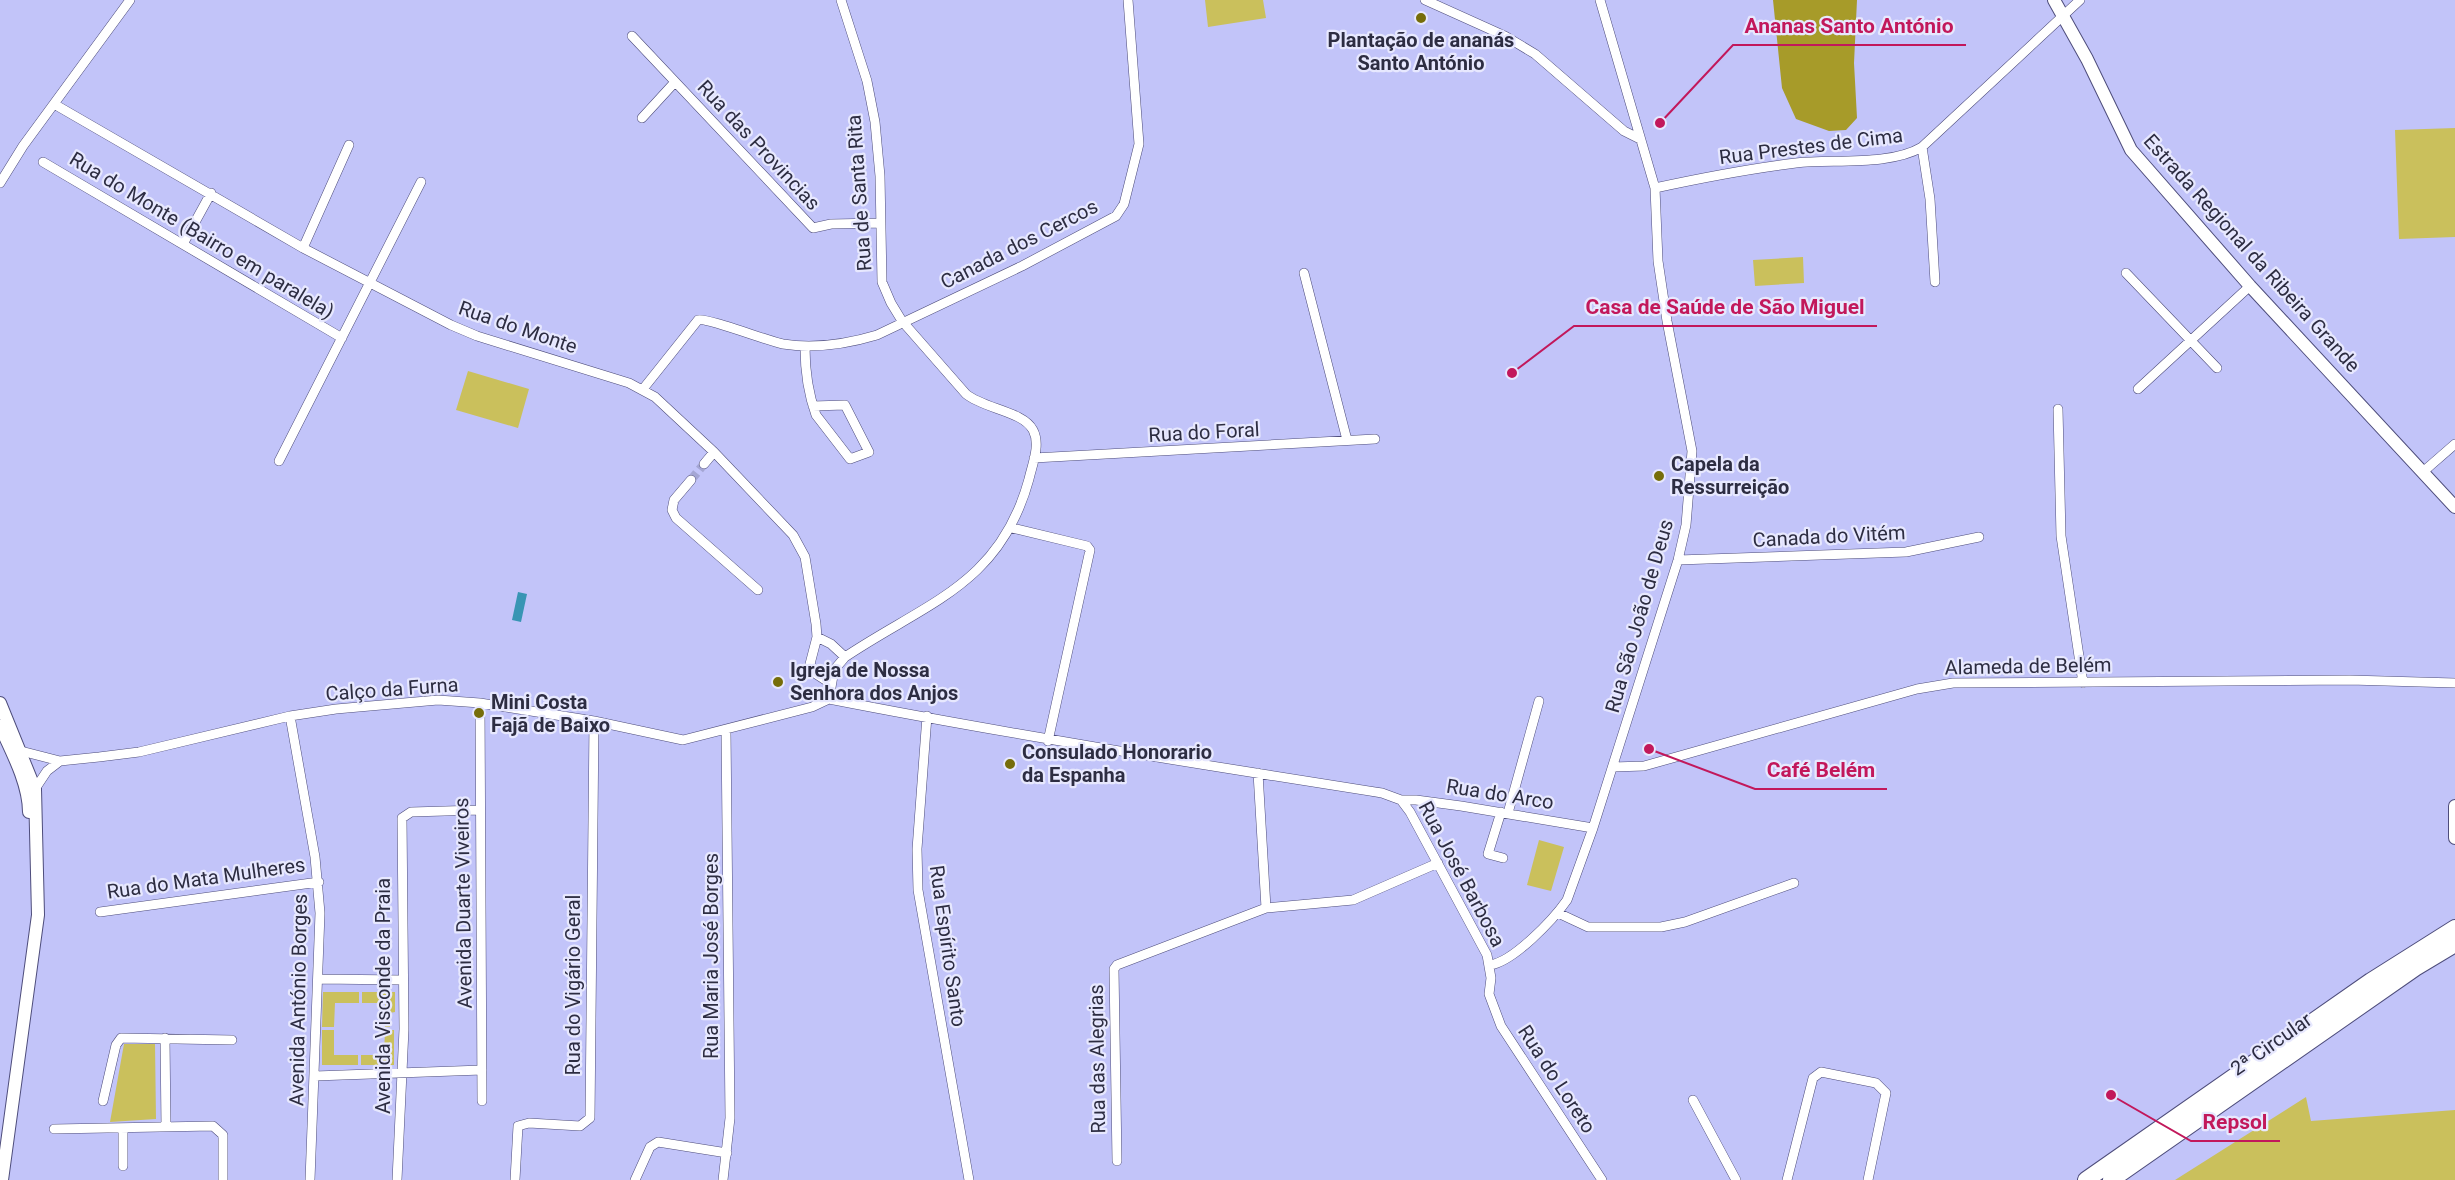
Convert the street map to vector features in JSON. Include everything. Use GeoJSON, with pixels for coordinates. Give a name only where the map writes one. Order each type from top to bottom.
{"type":"FeatureCollection","features":[{"type":"Feature","properties":{"kind":"highway","name":"2ª Circular"},"geometry":{"type":"LineString","coordinates":[[2086,1180],[2387,970],[2455,928]]}},
{"type":"Feature","properties":{"kind":"highway","name":"2ª Circular"},"geometry":{"type":"LineString","coordinates":[[2111,1180],[2415,968],[2455,944]]}},
{"type":"Feature","properties":{"kind":"street"},"geometry":{"type":"LineString","coordinates":[[0,183],[130,0]]}},
{"type":"Feature","properties":{"kind":"street","name":"Rua de Santa Rita"},"geometry":{"type":"LineString","coordinates":[[842,0],[867,81],[875,122],[882,282],[902,321],[966,394],[978,403],[1022,419],[1029,425],[1036,440],[1034,458]]}},
{"type":"Feature","properties":{"kind":"street","name":"Canada dos Cercos"},"geometry":{"type":"LineString","coordinates":[[643,389],[695,323],[703,318],[758,339],[805,347],[858,341],[877,335],[902,321],[1022,266],[1120,212],[1124,204],[1138,144],[1128,0]]}},
{"type":"Feature","properties":{"kind":"street"},"geometry":{"type":"LineString","coordinates":[[1425,0],[1505,36],[1535,54],[1624,131],[1640,139]]}},
{"type":"Feature","properties":{"kind":"street","name":"Rua São João de Deus"},"geometry":{"type":"LineString","coordinates":[[1558,913],[1572,886],[1593,828],[1678,560],[1686,525],[1692,451],[1662,291],[1655,188],[1600,0]]}},
{"type":"Feature","properties":{"kind":"street","name":"Estrada Regional da Ribeira Grande"},"geometry":{"type":"LineString","coordinates":[[2054,0],[2131,150],[2250,286],[2455,507]]}},
{"type":"Feature","properties":{"kind":"street","name":"Rua Prestes de Cima"},"geometry":{"type":"LineString","coordinates":[[1655,188],[1796,164],[1888,160],[1910,154],[1922,147],[2080,0]]}},
{"type":"Feature","properties":{"kind":"street","name":"Rua das Provincias"},"geometry":{"type":"LineString","coordinates":[[632,36],[813,228],[831,224],[880,223]]}},
{"type":"Feature","properties":{"kind":"street"},"geometry":{"type":"LineString","coordinates":[[642,118],[675,82]]}},
{"type":"Feature","properties":{"kind":"street","name":"Rua do Monte"},"geometry":{"type":"LineString","coordinates":[[54,104],[303,248],[477,336],[616,378],[643,389],[670,409],[793,535],[805,556],[817,637],[810,664],[816,674],[830,682]]}},
{"type":"Feature","properties":{"kind":"street"},"geometry":{"type":"LineString","coordinates":[[303,248],[349,146]]}},
{"type":"Feature","properties":{"kind":"street"},"geometry":{"type":"LineString","coordinates":[[1922,147],[1930,199],[1935,282]]}},
{"type":"Feature","properties":{"kind":"street","name":"Rua do Monte (Bairro em paralela)"},"geometry":{"type":"LineString","coordinates":[[43,162],[342,338]]}},
{"type":"Feature","properties":{"kind":"street"},"geometry":{"type":"LineString","coordinates":[[279,461],[372,283],[421,182]]}},
{"type":"Feature","properties":{"kind":"street"},"geometry":{"type":"LineString","coordinates":[[183,244],[211,193]]}},
{"type":"Feature","properties":{"kind":"street"},"geometry":{"type":"LineString","coordinates":[[1304,273],[1347,440]]}},
{"type":"Feature","properties":{"kind":"street"},"geometry":{"type":"LineString","coordinates":[[2126,273],[2217,368]]}},
{"type":"Feature","properties":{"kind":"street"},"geometry":{"type":"LineString","coordinates":[[2138,388],[2250,286]]}},
{"type":"Feature","properties":{"kind":"street"},"geometry":{"type":"LineString","coordinates":[[805,347],[805,363],[813,406],[850,459],[869,452],[845,405],[813,406]]}},
{"type":"Feature","properties":{"kind":"street"},"geometry":{"type":"LineString","coordinates":[[2058,409],[2061,536],[2083,683]]}},
{"type":"Feature","properties":{"kind":"street","name":"Rua do Foral"},"geometry":{"type":"LineString","coordinates":[[1034,458],[1375,439]]}},
{"type":"Feature","properties":{"kind":"street"},"geometry":{"type":"LineString","coordinates":[[2424,471],[2455,444]]}},
{"type":"Feature","properties":{"kind":"street"},"geometry":{"type":"LineString","coordinates":[[704,464],[714,452]]}},
{"type":"Feature","properties":{"kind":"street"},"geometry":{"type":"LineString","coordinates":[[830,699],[830,682],[834,670],[845,657],[949,593],[976,573],[1012,528],[1034,458]]}},
{"type":"Feature","properties":{"kind":"street"},"geometry":{"type":"LineString","coordinates":[[691,480],[675,500],[672,510],[676,518],[758,590]]}},
{"type":"Feature","properties":{"kind":"street"},"geometry":{"type":"LineString","coordinates":[[1012,528],[1087,546],[1090,550],[1048,741]]}},
{"type":"Feature","properties":{"kind":"street","name":"Canada do Vitém"},"geometry":{"type":"LineString","coordinates":[[1678,560],[1906,552],[1979,537]]}},
{"type":"Feature","properties":{"kind":"street"},"geometry":{"type":"LineString","coordinates":[[817,637],[831,644],[845,657]]}},
{"type":"Feature","properties":{"kind":"street","name":"Alameda de Belém"},"geometry":{"type":"LineString","coordinates":[[1612,768],[1644,766],[1929,686],[1963,683],[2350,680],[2455,683]]}},
{"type":"Feature","properties":{"kind":"street","name":"Rua do Arco"},"geometry":{"type":"LineString","coordinates":[[830,699],[1048,741],[1382,793],[1401,800],[1416,800],[1593,828]]}},
{"type":"Feature","properties":{"kind":"street","name":"Calço da Furna"},"geometry":{"type":"LineString","coordinates":[[16,751],[60,761],[140,752],[290,716],[393,703],[438,700],[480,703],[594,721],[677,740],[726,731],[812,707],[830,699]]}},
{"type":"Feature","properties":{"kind":"street"},"geometry":{"type":"LineString","coordinates":[[1503,858],[1488,854],[1504,813],[1539,701]]}},
{"type":"Feature","properties":{"kind":"street"},"geometry":{"type":"LineString","coordinates":[[0,703],[16,751],[29,802],[31,916],[0,1131]]}},
{"type":"Feature","properties":{"kind":"street","name":"Avenida Duarte Viveiros"},"geometry":{"type":"LineString","coordinates":[[480,703],[482,1101]]}},
{"type":"Feature","properties":{"kind":"street","name":"Avenida António Borges"},"geometry":{"type":"LineString","coordinates":[[290,716],[319,882],[319,979],[310,1180]]}},
{"type":"Feature","properties":{"kind":"street","name":"Rua Espírito Santo"},"geometry":{"type":"LineString","coordinates":[[927,716],[917,849],[918,890],[969,1180]]}},
{"type":"Feature","properties":{"kind":"street","name":"Rua do Vigário Geral"},"geometry":{"type":"LineString","coordinates":[[515,1180],[518,1126],[528,1123],[580,1126],[590,1118],[594,721]]}},
{"type":"Feature","properties":{"kind":"street"},"geometry":{"type":"LineString","coordinates":[[0,726],[16,751],[35,789],[38,915],[2,1180]]}},
{"type":"Feature","properties":{"kind":"street","name":"Rua Maria José Borges"},"geometry":{"type":"LineString","coordinates":[[723,1180],[728,1153],[730,1089],[726,731]]}},
{"type":"Feature","properties":{"kind":"street"},"geometry":{"type":"LineString","coordinates":[[35,789],[46,771],[60,761]]}},
{"type":"Feature","properties":{"kind":"street"},"geometry":{"type":"LineString","coordinates":[[1258,773],[1266,908],[1353,900],[1438,863]]}},
{"type":"Feature","properties":{"kind":"street","name":"Rua José Barbosa"},"geometry":{"type":"LineString","coordinates":[[1401,800],[1438,863],[1490,965]]}},
{"type":"Feature","properties":{"kind":"street"},"geometry":{"type":"LineString","coordinates":[[2455,806],[2455,838]]}},
{"type":"Feature","properties":{"kind":"street","name":"Avenida Visconde da Praia"},"geometry":{"type":"LineString","coordinates":[[397,1180],[403,1073],[401,823],[405,814],[479,810]]}},
{"type":"Feature","properties":{"kind":"street","name":"Rua do Mata Mulheres"},"geometry":{"type":"LineString","coordinates":[[100,912],[319,882]]}},
{"type":"Feature","properties":{"kind":"street"},"geometry":{"type":"LineString","coordinates":[[1490,965],[1505,961],[1558,913],[1588,927],[1661,927],[1685,922],[1794,882]]}},
{"type":"Feature","properties":{"kind":"street","name":"Rua das Alegrias"},"geometry":{"type":"LineString","coordinates":[[1118,1161],[1114,969],[1117,965],[1266,908]]}},
{"type":"Feature","properties":{"kind":"street","name":"Rua do Loreto"},"geometry":{"type":"LineString","coordinates":[[1490,965],[1489,994],[1501,1026],[1602,1180]]}},
{"type":"Feature","properties":{"kind":"street"},"geometry":{"type":"LineString","coordinates":[[319,979],[402,980]]}},
{"type":"Feature","properties":{"kind":"street"},"geometry":{"type":"LineString","coordinates":[[103,1101],[118,1041],[129,1037],[232,1040]]}},
{"type":"Feature","properties":{"kind":"street"},"geometry":{"type":"LineString","coordinates":[[165,1038],[166,1127]]}},
{"type":"Feature","properties":{"kind":"street"},"geometry":{"type":"LineString","coordinates":[[315,1076],[482,1070]]}},
{"type":"Feature","properties":{"kind":"street"},"geometry":{"type":"LineString","coordinates":[[1787,1180],[1813,1078],[1821,1072],[1876,1083],[1886,1093],[1868,1180]]}},
{"type":"Feature","properties":{"kind":"street"},"geometry":{"type":"LineString","coordinates":[[1693,1100],[1736,1180]]}},
{"type":"Feature","properties":{"kind":"street"},"geometry":{"type":"LineString","coordinates":[[54,1129],[208,1125],[218,1128],[223,1135],[223,1180]]}},
{"type":"Feature","properties":{"kind":"street"},"geometry":{"type":"LineString","coordinates":[[123,1128],[123,1166]]}},
{"type":"Feature","properties":{"kind":"street"},"geometry":{"type":"LineString","coordinates":[[635,1180],[650,1147],[664,1141],[728,1153]]}},
{"type":"Feature","properties":{"kind":"shaded area"},"geometry":{"type":"Polygon","coordinates":[[[1205,0],[1263,0],[1266,18],[1208,27],[1205,0]]]}},
{"type":"Feature","properties":{"kind":"shaded area"},"geometry":{"type":"Polygon","coordinates":[[[1773,0],[1857,0],[1854,63],[1857,118],[1846,130],[1829,131],[1796,119],[1782,88],[1773,0]]]}},
{"type":"Feature","properties":{"kind":"shaded area"},"geometry":{"type":"Polygon","coordinates":[[[2455,128],[2455,237],[2399,239],[2395,130],[2455,128]]]}},
{"type":"Feature","properties":{"kind":"shaded area"},"geometry":{"type":"Polygon","coordinates":[[[1803,257],[1804,283],[1755,286],[1753,260],[1803,257]]]}},
{"type":"Feature","properties":{"kind":"shaded area"},"geometry":{"type":"Polygon","coordinates":[[[468,371],[529,389],[518,428],[456,410],[468,371]]]}},
{"type":"Feature","properties":{"kind":"shaded area"},"geometry":{"type":"Polygon","coordinates":[[[1539,840],[1564,847],[1551,891],[1527,885],[1539,840]]]}},
{"type":"Feature","properties":{"kind":"shaded area"},"geometry":{"type":"Polygon","coordinates":[[[323,992],[359,992],[359,1003],[335,1003],[334,1027],[322,1027],[323,992]]]}},
{"type":"Feature","properties":{"kind":"shaded area"},"geometry":{"type":"Polygon","coordinates":[[[362,992],[395,992],[395,1012],[390,1013],[390,1027],[385,1027],[385,1003],[362,1003],[362,992]]]}},
{"type":"Feature","properties":{"kind":"shaded area"},"geometry":{"type":"Polygon","coordinates":[[[322,1030],[334,1030],[334,1055],[358,1055],[358,1065],[322,1065],[322,1030]]]}},
{"type":"Feature","properties":{"kind":"shaded area"},"geometry":{"type":"Polygon","coordinates":[[[385,1030],[394,1030],[394,1065],[361,1065],[361,1055],[384,1055],[385,1030]]]}},
{"type":"Feature","properties":{"kind":"shaded area"},"geometry":{"type":"Polygon","coordinates":[[[124,1044],[155,1044],[156,1119],[110,1122],[124,1044]]]}},
{"type":"Feature","properties":{"kind":"shaded area"},"geometry":{"type":"Polygon","coordinates":[[[2306,1097],[2311,1121],[2455,1110],[2455,1180],[2175,1180],[2306,1097]]]}},
{"type":"Feature","properties":{"kind":"water"},"geometry":{"type":"Polygon","coordinates":[[[518,592],[527,594],[521,622],[512,620],[518,592]]]}},
{"type":"Feature","properties":{"kind":"tunnel"},"geometry":{"type":"LineString","coordinates":[[691,480],[704,464]]}},
{"type":"Feature","properties":{"kind":"place","name":"Plantação de ananás Santo António"},"geometry":{"type":"Point","coordinates":[1421,18]}},
{"type":"Feature","properties":{"kind":"place","name":"Ananas Santo António"},"geometry":{"type":"Point","coordinates":[1660,123]}},
{"type":"Feature","properties":{"kind":"place","name":"Casa de Saúde de São Miguel"},"geometry":{"type":"Point","coordinates":[1512,373]}},
{"type":"Feature","properties":{"kind":"place","name":"Capela da Ressurreição"},"geometry":{"type":"Point","coordinates":[1659,476]}},
{"type":"Feature","properties":{"kind":"place","name":"Igreja de Nossa Senhora dos Anjos"},"geometry":{"type":"Point","coordinates":[778,682]}},
{"type":"Feature","properties":{"kind":"place","name":"Mini Costa Fajã de Baixo"},"geometry":{"type":"Point","coordinates":[479,713]}},
{"type":"Feature","properties":{"kind":"place","name":"Café Belém"},"geometry":{"type":"Point","coordinates":[1649,749]}},
{"type":"Feature","properties":{"kind":"place","name":"Consulado Honorario da Espanha"},"geometry":{"type":"Point","coordinates":[1010,764]}},
{"type":"Feature","properties":{"kind":"place","name":"Repsol"},"geometry":{"type":"Point","coordinates":[2111,1095]}}]}
